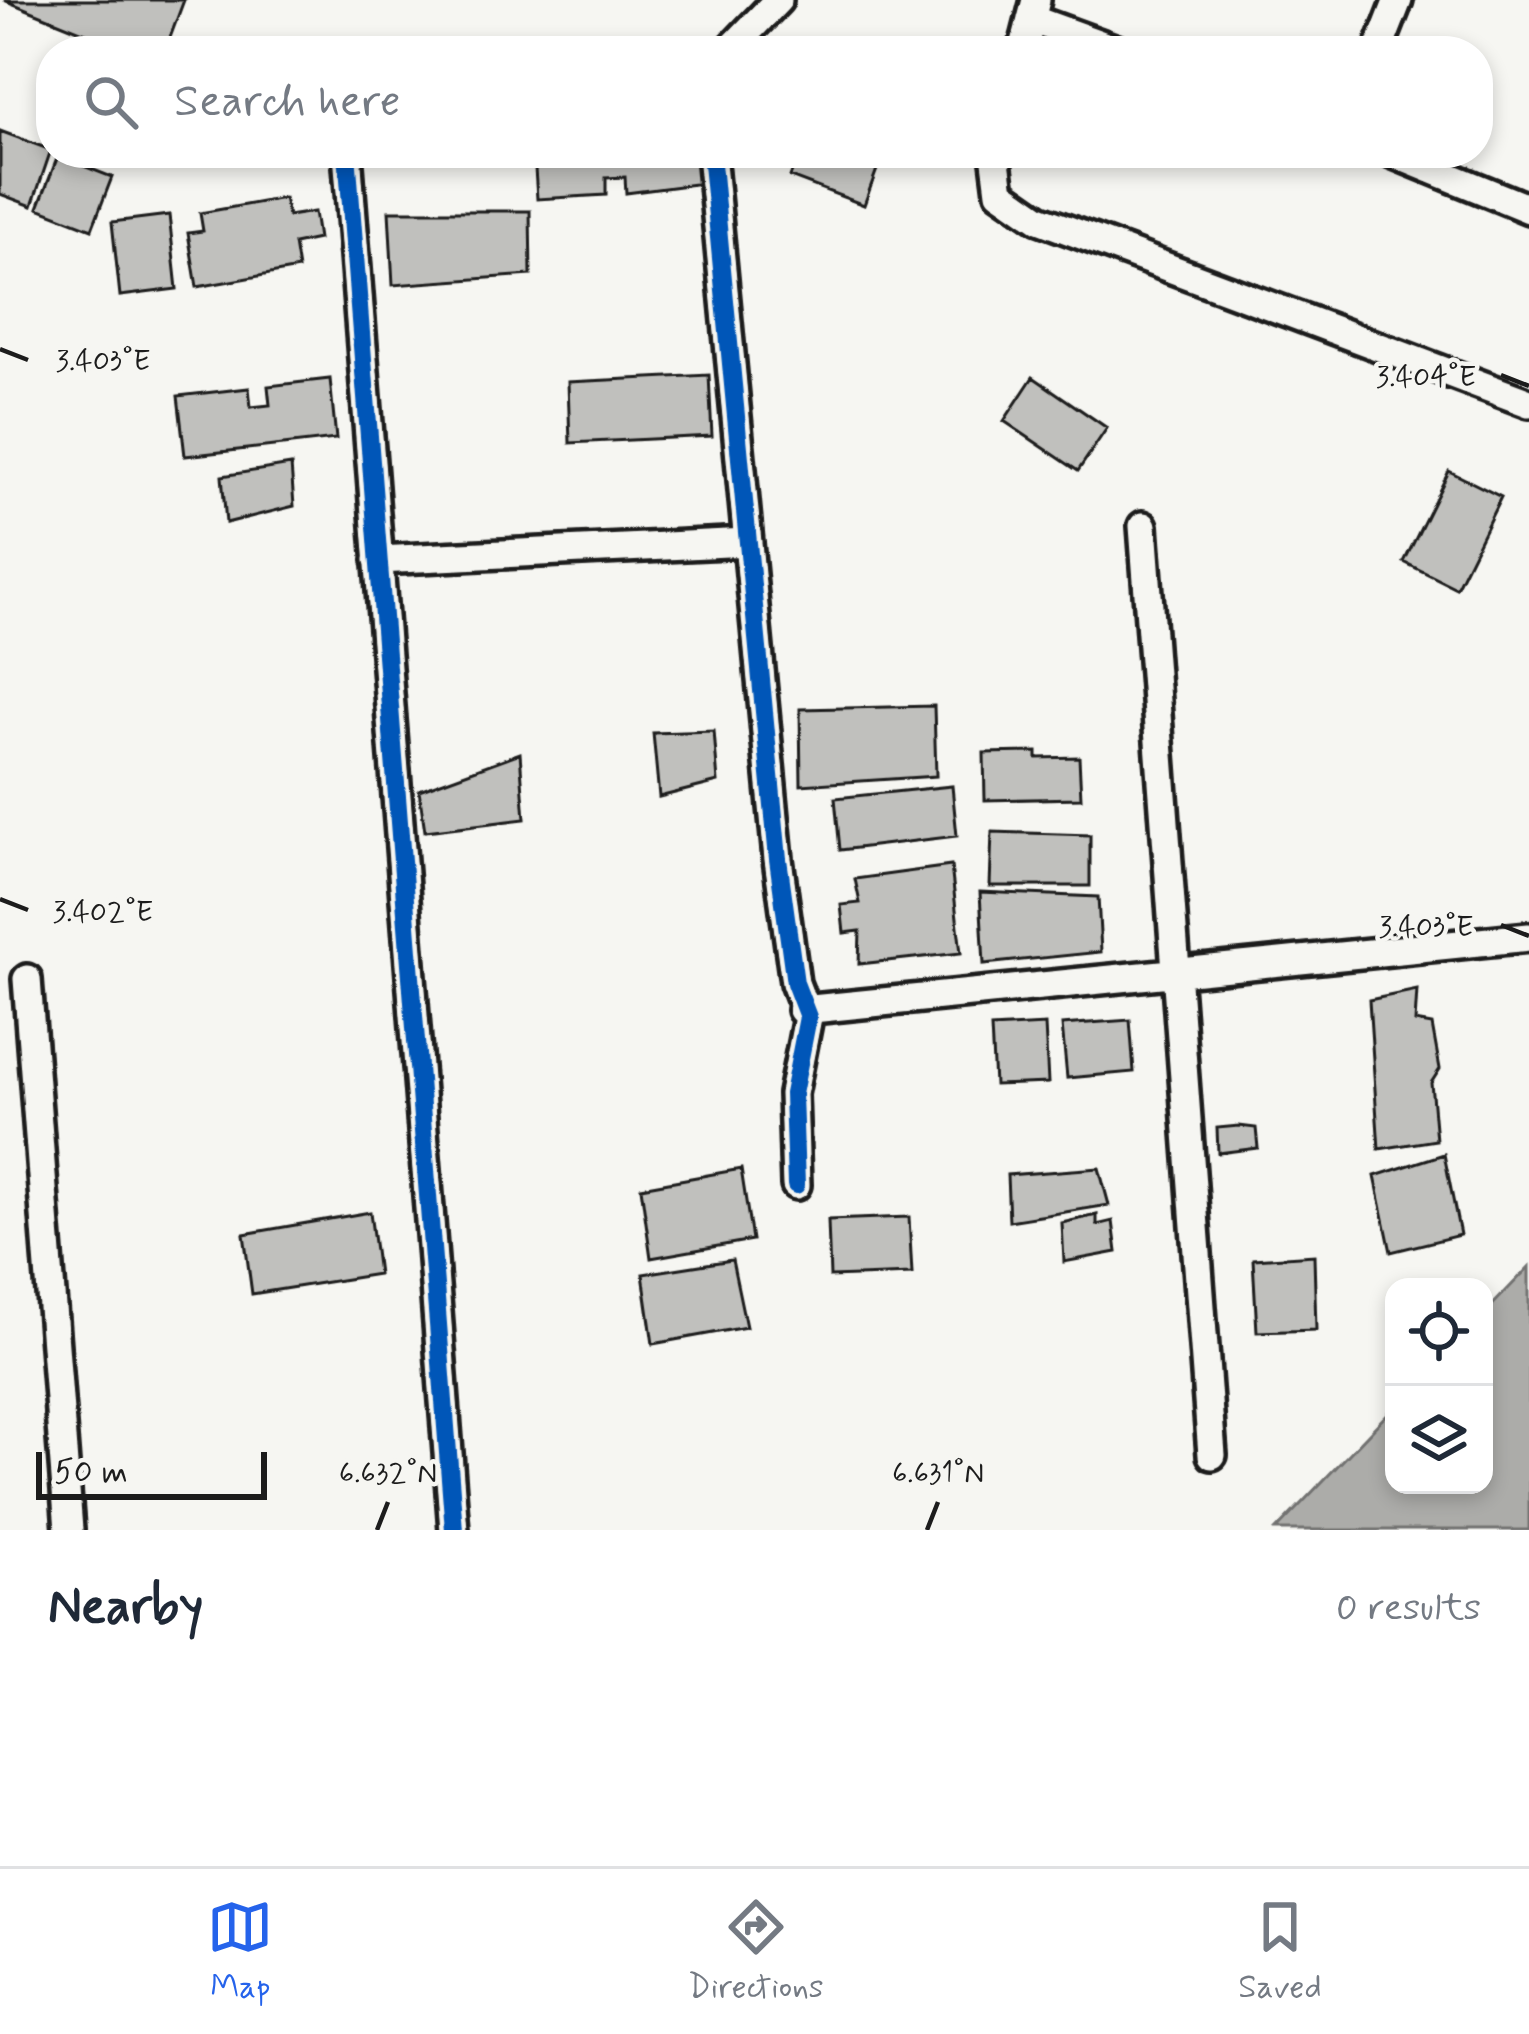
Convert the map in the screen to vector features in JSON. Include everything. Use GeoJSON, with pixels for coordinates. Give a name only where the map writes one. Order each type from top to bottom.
{"type":"FeatureCollection","features":[{"type":"Feature","properties":{"kind":"street"},"geometry":{"type":"LineString","coordinates":[[743,36],[778,0]]}},
{"type":"Feature","properties":{"kind":"street"},"geometry":{"type":"LineString","coordinates":[[1384,36],[1398,0]]}},
{"type":"Feature","properties":{"kind":"street"},"geometry":{"type":"LineString","coordinates":[[1034,9],[1089,36]]}},
{"type":"Feature","properties":{"kind":"street"},"geometry":{"type":"LineString","coordinates":[[347,168],[454,1530]]}},
{"type":"Feature","properties":{"kind":"street"},"geometry":{"type":"LineString","coordinates":[[712,168],[778,859],[802,1010],[808,1017],[793,1094],[796,1185]]}},
{"type":"Feature","properties":{"kind":"street"},"geometry":{"type":"LineString","coordinates":[[997,168],[1000,192],[1039,219],[1529,403]]}},
{"type":"Feature","properties":{"kind":"street"},"geometry":{"type":"LineString","coordinates":[[1429,168],[1529,209]]}},
{"type":"Feature","properties":{"kind":"street"},"geometry":{"type":"LineString","coordinates":[[1143,526],[1175,972],[1187,1066],[1212,1455]]}},
{"type":"Feature","properties":{"kind":"street"},"geometry":{"type":"LineString","coordinates":[[378,560],[748,542]]}},
{"type":"Feature","properties":{"kind":"street"},"geometry":{"type":"LineString","coordinates":[[802,1010],[1175,972],[1254,969],[1529,937]]}},
{"type":"Feature","properties":{"kind":"street"},"geometry":{"type":"LineString","coordinates":[[27,979],[69,1530]]}},
{"type":"Feature","properties":{"kind":"shaded area"},"geometry":{"type":"Polygon","coordinates":[[[1529,1267],[1529,1530],[1276,1530],[1385,1416],[1385,1494],[1493,1494],[1493,1305],[1529,1267]]]}},
{"type":"Feature","properties":{"kind":"building"},"geometry":{"type":"Polygon","coordinates":[[[4,0],[184,0],[171,36],[93,36],[4,0]]]}},
{"type":"Feature","properties":{"kind":"building"},"geometry":{"type":"Polygon","coordinates":[[[0,131],[36,144],[36,168],[45,168],[32,206],[0,194],[0,131]]]}},
{"type":"Feature","properties":{"kind":"building"},"geometry":{"type":"Polygon","coordinates":[[[53,168],[89,168],[112,177],[92,229],[38,208],[53,168]]]}},
{"type":"Feature","properties":{"kind":"building"},"geometry":{"type":"Polygon","coordinates":[[[535,168],[702,168],[703,183],[626,193],[625,177],[606,178],[606,195],[537,199],[535,168]]]}},
{"type":"Feature","properties":{"kind":"building"},"geometry":{"type":"Polygon","coordinates":[[[793,168],[878,168],[864,205],[790,177],[793,168]]]}},
{"type":"Feature","properties":{"kind":"building"},"geometry":{"type":"Polygon","coordinates":[[[284,198],[288,216],[314,212],[318,239],[294,244],[298,269],[197,287],[188,233],[203,231],[200,213],[284,198]]]}},
{"type":"Feature","properties":{"kind":"building"},"geometry":{"type":"Polygon","coordinates":[[[389,211],[530,211],[531,275],[393,285],[389,211]]]}},
{"type":"Feature","properties":{"kind":"building"},"geometry":{"type":"Polygon","coordinates":[[[169,215],[177,289],[120,296],[112,222],[169,215]]]}},
{"type":"Feature","properties":{"kind":"building"},"geometry":{"type":"Polygon","coordinates":[[[709,375],[712,436],[570,443],[568,382],[709,375]]]}},
{"type":"Feature","properties":{"kind":"building"},"geometry":{"type":"Polygon","coordinates":[[[1033,377],[1107,428],[1078,471],[1004,421],[1033,377]]]}},
{"type":"Feature","properties":{"kind":"building"},"geometry":{"type":"Polygon","coordinates":[[[330,379],[336,439],[185,456],[178,396],[249,388],[251,407],[270,405],[268,386],[330,379]]]}},
{"type":"Feature","properties":{"kind":"building"},"geometry":{"type":"Polygon","coordinates":[[[291,465],[294,506],[226,523],[222,476],[291,465]]]}},
{"type":"Feature","properties":{"kind":"building"},"geometry":{"type":"Polygon","coordinates":[[[1449,471],[1501,497],[1456,588],[1404,562],[1449,471]]]}},
{"type":"Feature","properties":{"kind":"building"},"geometry":{"type":"Polygon","coordinates":[[[934,706],[936,776],[801,785],[800,709],[934,706]]]}},
{"type":"Feature","properties":{"kind":"building"},"geometry":{"type":"Polygon","coordinates":[[[714,731],[718,782],[659,797],[653,733],[714,731]]]}},
{"type":"Feature","properties":{"kind":"building"},"geometry":{"type":"Polygon","coordinates":[[[1037,752],[1037,758],[1079,757],[1081,798],[985,800],[984,753],[1037,752]]]}},
{"type":"Feature","properties":{"kind":"building"},"geometry":{"type":"Polygon","coordinates":[[[520,753],[525,819],[425,831],[419,790],[520,753]]]}},
{"type":"Feature","properties":{"kind":"building"},"geometry":{"type":"Polygon","coordinates":[[[952,786],[957,836],[840,850],[835,798],[952,786]]]}},
{"type":"Feature","properties":{"kind":"building"},"geometry":{"type":"Polygon","coordinates":[[[992,832],[1090,835],[1090,886],[990,886],[992,832]]]}},
{"type":"Feature","properties":{"kind":"building"},"geometry":{"type":"Polygon","coordinates":[[[951,866],[961,953],[859,964],[860,931],[844,933],[841,905],[860,903],[855,879],[951,866]]]}},
{"type":"Feature","properties":{"kind":"building"},"geometry":{"type":"Polygon","coordinates":[[[980,892],[1098,897],[1101,952],[984,964],[980,892]]]}},
{"type":"Feature","properties":{"kind":"building"},"geometry":{"type":"Polygon","coordinates":[[[1417,990],[1415,1022],[1432,1025],[1440,1069],[1431,1083],[1436,1140],[1379,1149],[1369,1000],[1417,990]]]}},
{"type":"Feature","properties":{"kind":"building"},"geometry":{"type":"Polygon","coordinates":[[[1130,1020],[1134,1072],[1067,1078],[1062,1025],[1130,1020]]]}},
{"type":"Feature","properties":{"kind":"building"},"geometry":{"type":"Polygon","coordinates":[[[1045,1025],[1048,1083],[994,1085],[991,1028],[1045,1025]]]}},
{"type":"Feature","properties":{"kind":"building"},"geometry":{"type":"Polygon","coordinates":[[[1217,1128],[1256,1128],[1258,1148],[1218,1153],[1217,1128]]]}},
{"type":"Feature","properties":{"kind":"building"},"geometry":{"type":"Polygon","coordinates":[[[1444,1154],[1460,1235],[1391,1252],[1375,1176],[1444,1154]]]}},
{"type":"Feature","properties":{"kind":"building"},"geometry":{"type":"Polygon","coordinates":[[[1099,1168],[1109,1205],[1009,1221],[1007,1175],[1099,1168]]]}},
{"type":"Feature","properties":{"kind":"building"},"geometry":{"type":"Polygon","coordinates":[[[741,1169],[752,1240],[651,1258],[641,1187],[741,1169]]]}},
{"type":"Feature","properties":{"kind":"building"},"geometry":{"type":"Polygon","coordinates":[[[370,1212],[378,1274],[252,1294],[244,1234],[370,1212]]]}},
{"type":"Feature","properties":{"kind":"building"},"geometry":{"type":"Polygon","coordinates":[[[1097,1215],[1097,1225],[1113,1221],[1117,1252],[1064,1262],[1062,1223],[1097,1215]]]}},
{"type":"Feature","properties":{"kind":"building"},"geometry":{"type":"Polygon","coordinates":[[[909,1217],[912,1274],[830,1277],[828,1220],[909,1217]]]}},
{"type":"Feature","properties":{"kind":"building"},"geometry":{"type":"Polygon","coordinates":[[[1314,1255],[1316,1330],[1257,1332],[1253,1259],[1314,1255]]]}},
{"type":"Feature","properties":{"kind":"building"},"geometry":{"type":"Polygon","coordinates":[[[732,1260],[746,1327],[653,1344],[643,1274],[732,1260]]]}},
{"type":"Feature","properties":{"kind":"cycle path"},"geometry":{"type":"LineString","coordinates":[[348,168],[454,1530]]}},
{"type":"Feature","properties":{"kind":"cycle path"},"geometry":{"type":"LineString","coordinates":[[712,168],[778,859],[795,983],[808,1017],[793,1094],[796,1185]]}}]}
